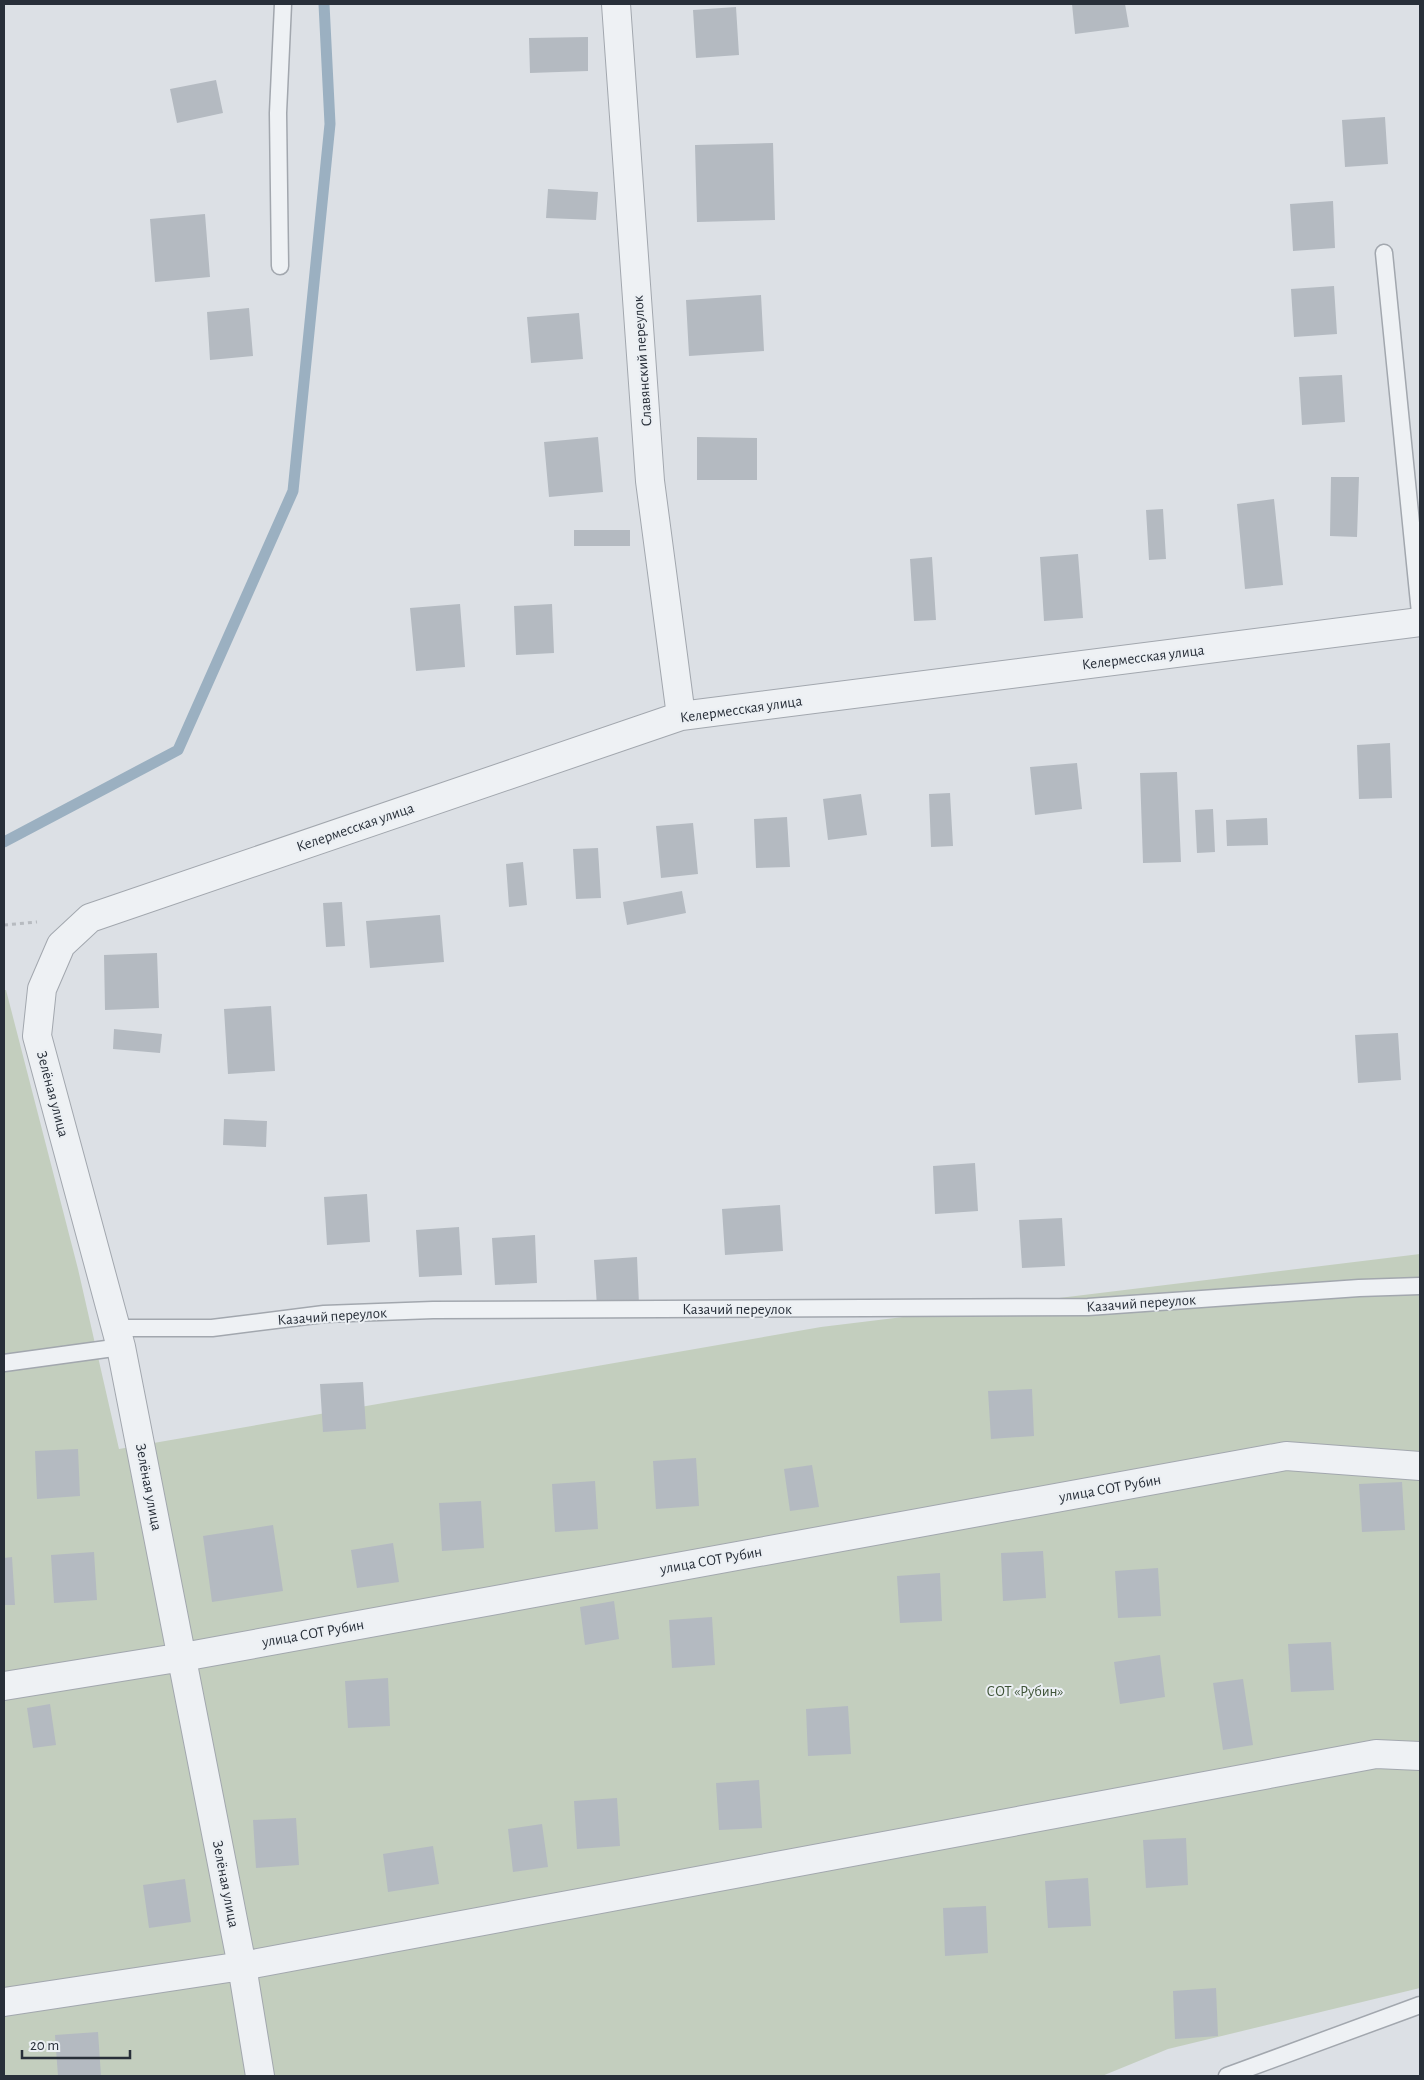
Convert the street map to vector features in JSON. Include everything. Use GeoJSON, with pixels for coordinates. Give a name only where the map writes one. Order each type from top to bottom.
{"type":"FeatureCollection","features":[{"type":"Feature","properties":{"kind":"street","name":"Славянский переулок"},"geometry":{"type":"LineString","coordinates":[[616,4],[650,482],[681,716]]}},
{"type":"Feature","properties":{"kind":"street","name":"Келермесская улица"},"geometry":{"type":"LineString","coordinates":[[90,918],[681,716],[1420,622]]}},
{"type":"Feature","properties":{"kind":"street","name":"Зелёная улица"},"geometry":{"type":"LineString","coordinates":[[90,918],[61,945],[42,989],[37,1036],[118,1338],[183,1657],[242,1966],[260,2076]]}},
{"type":"Feature","properties":{"kind":"street","name":"улица СОТ Рубин"},"geometry":{"type":"LineString","coordinates":[[4,1686],[183,1657],[1286,1456],[1420,1466]]}},
{"type":"Feature","properties":{"kind":"street"},"geometry":{"type":"LineString","coordinates":[[4,2002],[242,1966],[1376,1754],[1420,1756]]}},
{"type":"Feature","properties":{"kind":"lane"},"geometry":{"type":"LineString","coordinates":[[280,266],[278,113],[283,4]]}},
{"type":"Feature","properties":{"kind":"lane"},"geometry":{"type":"LineString","coordinates":[[1384,253],[1420,613]]}},
{"type":"Feature","properties":{"kind":"lane","name":"Казачий переулок"},"geometry":{"type":"LineString","coordinates":[[4,1363],[118,1338],[324,1314],[433,1310],[1088,1307],[1359,1288],[1420,1286]]}},
{"type":"Feature","properties":{"kind":"lane"},"geometry":{"type":"LineString","coordinates":[[1227,2076],[1420,2005]]}},
{"type":"Feature","properties":{"kind":"green space","name":"СОТ «Рубин»"},"geometry":{"type":"Polygon","coordinates":[[[4,990],[6,990],[78,1269],[119,1449],[821,1327],[1420,1254],[1420,1988],[1168,2049],[1102,2076],[4,2076],[4,990]]]}},
{"type":"Feature","properties":{"kind":"building"},"geometry":{"type":"Polygon","coordinates":[[[1072,4],[1125,4],[1129,27],[1075,34],[1072,4]]]}},
{"type":"Feature","properties":{"kind":"building"},"geometry":{"type":"Polygon","coordinates":[[[736,7],[739,55],[696,58],[693,10],[736,7]]]}},
{"type":"Feature","properties":{"kind":"building"},"geometry":{"type":"Polygon","coordinates":[[[588,37],[588,71],[530,73],[529,38],[588,37]]]}},
{"type":"Feature","properties":{"kind":"building"},"geometry":{"type":"Polygon","coordinates":[[[216,80],[223,113],[177,123],[170,89],[216,80]]]}},
{"type":"Feature","properties":{"kind":"building"},"geometry":{"type":"Polygon","coordinates":[[[1385,117],[1388,164],[1345,167],[1342,120],[1385,117]]]}},
{"type":"Feature","properties":{"kind":"building"},"geometry":{"type":"Polygon","coordinates":[[[773,143],[775,220],[697,222],[695,145],[773,143]]]}},
{"type":"Feature","properties":{"kind":"building"},"geometry":{"type":"Polygon","coordinates":[[[548,189],[598,192],[596,220],[546,218],[548,189]]]}},
{"type":"Feature","properties":{"kind":"building"},"geometry":{"type":"Polygon","coordinates":[[[1333,201],[1335,248],[1293,251],[1290,204],[1333,201]]]}},
{"type":"Feature","properties":{"kind":"building"},"geometry":{"type":"Polygon","coordinates":[[[205,214],[210,277],[155,282],[150,219],[205,214]]]}},
{"type":"Feature","properties":{"kind":"building"},"geometry":{"type":"Polygon","coordinates":[[[1334,286],[1337,334],[1294,337],[1291,289],[1334,286]]]}},
{"type":"Feature","properties":{"kind":"building"},"geometry":{"type":"Polygon","coordinates":[[[761,295],[764,351],[689,356],[686,300],[761,295]]]}},
{"type":"Feature","properties":{"kind":"building"},"geometry":{"type":"Polygon","coordinates":[[[249,308],[253,356],[210,360],[207,312],[249,308]]]}},
{"type":"Feature","properties":{"kind":"building"},"geometry":{"type":"Polygon","coordinates":[[[579,313],[583,359],[531,363],[527,317],[579,313]]]}},
{"type":"Feature","properties":{"kind":"building"},"geometry":{"type":"Polygon","coordinates":[[[1342,375],[1345,422],[1302,425],[1299,377],[1342,375]]]}},
{"type":"Feature","properties":{"kind":"building"},"geometry":{"type":"Polygon","coordinates":[[[598,437],[603,492],[549,497],[544,442],[598,437]]]}},
{"type":"Feature","properties":{"kind":"building"},"geometry":{"type":"Polygon","coordinates":[[[697,437],[757,438],[757,480],[697,480],[697,437]]]}},
{"type":"Feature","properties":{"kind":"building"},"geometry":{"type":"Polygon","coordinates":[[[1331,477],[1359,477],[1357,537],[1330,536],[1331,477]]]}},
{"type":"Feature","properties":{"kind":"building"},"geometry":{"type":"Polygon","coordinates":[[[1274,499],[1283,585],[1245,589],[1237,504],[1274,499]]]}},
{"type":"Feature","properties":{"kind":"building"},"geometry":{"type":"Polygon","coordinates":[[[1163,509],[1166,559],[1149,560],[1146,510],[1163,509]]]}},
{"type":"Feature","properties":{"kind":"building"},"geometry":{"type":"Polygon","coordinates":[[[574,530],[630,530],[630,546],[574,546],[574,530]]]}},
{"type":"Feature","properties":{"kind":"building"},"geometry":{"type":"Polygon","coordinates":[[[1078,554],[1083,618],[1044,621],[1040,557],[1078,554]]]}},
{"type":"Feature","properties":{"kind":"building"},"geometry":{"type":"Polygon","coordinates":[[[932,557],[936,620],[914,621],[910,559],[932,557]]]}},
{"type":"Feature","properties":{"kind":"building"},"geometry":{"type":"Polygon","coordinates":[[[460,604],[465,667],[416,671],[410,608],[460,604]]]}},
{"type":"Feature","properties":{"kind":"building"},"geometry":{"type":"Polygon","coordinates":[[[552,604],[554,653],[516,655],[514,606],[552,604]]]}},
{"type":"Feature","properties":{"kind":"building"},"geometry":{"type":"Polygon","coordinates":[[[1390,743],[1392,798],[1359,799],[1357,745],[1390,743]]]}},
{"type":"Feature","properties":{"kind":"building"},"geometry":{"type":"Polygon","coordinates":[[[1077,763],[1082,809],[1035,815],[1030,767],[1077,763]]]}},
{"type":"Feature","properties":{"kind":"building"},"geometry":{"type":"Polygon","coordinates":[[[1177,772],[1181,862],[1143,863],[1140,773],[1177,772]]]}},
{"type":"Feature","properties":{"kind":"building"},"geometry":{"type":"Polygon","coordinates":[[[950,793],[953,846],[931,847],[929,794],[950,793]]]}},
{"type":"Feature","properties":{"kind":"building"},"geometry":{"type":"Polygon","coordinates":[[[861,794],[867,835],[828,840],[823,799],[861,794]]]}},
{"type":"Feature","properties":{"kind":"building"},"geometry":{"type":"Polygon","coordinates":[[[1213,809],[1215,852],[1197,853],[1195,810],[1213,809]]]}},
{"type":"Feature","properties":{"kind":"building"},"geometry":{"type":"Polygon","coordinates":[[[787,817],[790,867],[756,868],[754,819],[787,817]]]}},
{"type":"Feature","properties":{"kind":"building"},"geometry":{"type":"Polygon","coordinates":[[[1267,818],[1268,845],[1227,846],[1226,820],[1267,818]]]}},
{"type":"Feature","properties":{"kind":"building"},"geometry":{"type":"Polygon","coordinates":[[[693,823],[698,874],[661,878],[656,826],[693,823]]]}},
{"type":"Feature","properties":{"kind":"building"},"geometry":{"type":"Polygon","coordinates":[[[598,848],[601,898],[576,899],[573,849],[598,848]]]}},
{"type":"Feature","properties":{"kind":"building"},"geometry":{"type":"Polygon","coordinates":[[[523,862],[527,905],[509,907],[506,864],[523,862]]]}},
{"type":"Feature","properties":{"kind":"building"},"geometry":{"type":"Polygon","coordinates":[[[682,891],[686,913],[627,925],[623,902],[682,891]]]}},
{"type":"Feature","properties":{"kind":"building"},"geometry":{"type":"Polygon","coordinates":[[[342,902],[345,946],[326,947],[323,903],[342,902]]]}},
{"type":"Feature","properties":{"kind":"building"},"geometry":{"type":"Polygon","coordinates":[[[440,915],[444,962],[370,968],[366,921],[440,915]]]}},
{"type":"Feature","properties":{"kind":"building"},"geometry":{"type":"Polygon","coordinates":[[[157,953],[159,1008],[105,1010],[104,955],[157,953]]]}},
{"type":"Feature","properties":{"kind":"building"},"geometry":{"type":"Polygon","coordinates":[[[271,1006],[275,1071],[228,1074],[224,1009],[271,1006]]]}},
{"type":"Feature","properties":{"kind":"building"},"geometry":{"type":"Polygon","coordinates":[[[114,1029],[162,1034],[160,1053],[113,1049],[114,1029]]]}},
{"type":"Feature","properties":{"kind":"building"},"geometry":{"type":"Polygon","coordinates":[[[1398,1033],[1401,1080],[1358,1083],[1355,1035],[1398,1033]]]}},
{"type":"Feature","properties":{"kind":"building"},"geometry":{"type":"Polygon","coordinates":[[[224,1119],[267,1121],[266,1147],[223,1145],[224,1119]]]}},
{"type":"Feature","properties":{"kind":"building"},"geometry":{"type":"Polygon","coordinates":[[[975,1163],[978,1211],[935,1214],[933,1166],[975,1163]]]}},
{"type":"Feature","properties":{"kind":"building"},"geometry":{"type":"Polygon","coordinates":[[[367,1194],[370,1242],[327,1245],[324,1197],[367,1194]]]}},
{"type":"Feature","properties":{"kind":"building"},"geometry":{"type":"Polygon","coordinates":[[[780,1205],[783,1251],[725,1255],[722,1209],[780,1205]]]}},
{"type":"Feature","properties":{"kind":"building"},"geometry":{"type":"Polygon","coordinates":[[[1062,1218],[1065,1266],[1022,1268],[1019,1220],[1062,1218]]]}},
{"type":"Feature","properties":{"kind":"building"},"geometry":{"type":"Polygon","coordinates":[[[459,1227],[462,1275],[419,1277],[416,1230],[459,1227]]]}},
{"type":"Feature","properties":{"kind":"building"},"geometry":{"type":"Polygon","coordinates":[[[535,1235],[537,1283],[495,1285],[492,1238],[535,1235]]]}},
{"type":"Feature","properties":{"kind":"building"},"geometry":{"type":"Polygon","coordinates":[[[637,1257],[639,1304],[597,1307],[594,1260],[637,1257]]]}},
{"type":"Feature","properties":{"kind":"building"},"geometry":{"type":"Polygon","coordinates":[[[363,1382],[366,1429],[323,1432],[320,1384],[363,1382]]]}},
{"type":"Feature","properties":{"kind":"building"},"geometry":{"type":"Polygon","coordinates":[[[1032,1389],[1034,1436],[991,1439],[988,1391],[1032,1389]]]}},
{"type":"Feature","properties":{"kind":"building"},"geometry":{"type":"Polygon","coordinates":[[[78,1449],[80,1496],[37,1499],[35,1451],[78,1449]]]}},
{"type":"Feature","properties":{"kind":"building"},"geometry":{"type":"Polygon","coordinates":[[[696,1458],[699,1506],[656,1509],[653,1461],[696,1458]]]}},
{"type":"Feature","properties":{"kind":"building"},"geometry":{"type":"Polygon","coordinates":[[[812,1465],[819,1507],[790,1511],[784,1469],[812,1465]]]}},
{"type":"Feature","properties":{"kind":"building"},"geometry":{"type":"Polygon","coordinates":[[[595,1481],[598,1529],[555,1532],[552,1484],[595,1481]]]}},
{"type":"Feature","properties":{"kind":"building"},"geometry":{"type":"Polygon","coordinates":[[[1402,1482],[1405,1530],[1362,1532],[1359,1484],[1402,1482]]]}},
{"type":"Feature","properties":{"kind":"building"},"geometry":{"type":"Polygon","coordinates":[[[481,1501],[484,1548],[442,1551],[439,1503],[481,1501]]]}},
{"type":"Feature","properties":{"kind":"building"},"geometry":{"type":"Polygon","coordinates":[[[273,1525],[283,1591],[212,1602],[203,1536],[273,1525]]]}},
{"type":"Feature","properties":{"kind":"building"},"geometry":{"type":"Polygon","coordinates":[[[393,1543],[399,1582],[357,1588],[351,1550],[393,1543]]]}},
{"type":"Feature","properties":{"kind":"building"},"geometry":{"type":"Polygon","coordinates":[[[1043,1551],[1046,1598],[1003,1601],[1001,1553],[1043,1551]]]}},
{"type":"Feature","properties":{"kind":"building"},"geometry":{"type":"Polygon","coordinates":[[[94,1552],[97,1600],[54,1603],[51,1555],[94,1552]]]}},
{"type":"Feature","properties":{"kind":"building"},"geometry":{"type":"Polygon","coordinates":[[[12,1557],[15,1605],[4,1605],[4,1558],[12,1557]]]}},
{"type":"Feature","properties":{"kind":"building"},"geometry":{"type":"Polygon","coordinates":[[[1158,1568],[1161,1616],[1118,1618],[1115,1571],[1158,1568]]]}},
{"type":"Feature","properties":{"kind":"building"},"geometry":{"type":"Polygon","coordinates":[[[940,1573],[942,1621],[900,1623],[897,1576],[940,1573]]]}},
{"type":"Feature","properties":{"kind":"building"},"geometry":{"type":"Polygon","coordinates":[[[614,1601],[619,1639],[585,1645],[580,1607],[614,1601]]]}},
{"type":"Feature","properties":{"kind":"building"},"geometry":{"type":"Polygon","coordinates":[[[712,1617],[715,1665],[672,1668],[669,1620],[712,1617]]]}},
{"type":"Feature","properties":{"kind":"building"},"geometry":{"type":"Polygon","coordinates":[[[1331,1642],[1334,1690],[1291,1692],[1288,1644],[1331,1642]]]}},
{"type":"Feature","properties":{"kind":"building"},"geometry":{"type":"Polygon","coordinates":[[[1160,1655],[1165,1697],[1120,1704],[1114,1662],[1160,1655]]]}},
{"type":"Feature","properties":{"kind":"building"},"geometry":{"type":"Polygon","coordinates":[[[388,1678],[390,1726],[348,1728],[345,1681],[388,1678]]]}},
{"type":"Feature","properties":{"kind":"building"},"geometry":{"type":"Polygon","coordinates":[[[1243,1679],[1253,1745],[1223,1750],[1213,1683],[1243,1679]]]}},
{"type":"Feature","properties":{"kind":"building"},"geometry":{"type":"Polygon","coordinates":[[[50,1704],[56,1745],[33,1748],[27,1708],[50,1704]]]}},
{"type":"Feature","properties":{"kind":"building"},"geometry":{"type":"Polygon","coordinates":[[[848,1706],[851,1754],[808,1756],[806,1709],[848,1706]]]}},
{"type":"Feature","properties":{"kind":"building"},"geometry":{"type":"Polygon","coordinates":[[[759,1780],[762,1828],[719,1830],[716,1783],[759,1780]]]}},
{"type":"Feature","properties":{"kind":"building"},"geometry":{"type":"Polygon","coordinates":[[[617,1798],[620,1846],[577,1849],[574,1801],[617,1798]]]}},
{"type":"Feature","properties":{"kind":"building"},"geometry":{"type":"Polygon","coordinates":[[[296,1818],[299,1865],[256,1868],[253,1820],[296,1818]]]}},
{"type":"Feature","properties":{"kind":"building"},"geometry":{"type":"Polygon","coordinates":[[[542,1824],[548,1867],[513,1872],[508,1829],[542,1824]]]}},
{"type":"Feature","properties":{"kind":"building"},"geometry":{"type":"Polygon","coordinates":[[[1186,1838],[1188,1885],[1146,1888],[1143,1840],[1186,1838]]]}},
{"type":"Feature","properties":{"kind":"building"},"geometry":{"type":"Polygon","coordinates":[[[433,1846],[439,1884],[388,1892],[383,1854],[433,1846]]]}},
{"type":"Feature","properties":{"kind":"building"},"geometry":{"type":"Polygon","coordinates":[[[1088,1878],[1091,1926],[1048,1928],[1045,1881],[1088,1878]]]}},
{"type":"Feature","properties":{"kind":"building"},"geometry":{"type":"Polygon","coordinates":[[[185,1879],[191,1922],[149,1928],[143,1885],[185,1879]]]}},
{"type":"Feature","properties":{"kind":"building"},"geometry":{"type":"Polygon","coordinates":[[[986,1906],[988,1953],[945,1956],[943,1908],[986,1906]]]}},
{"type":"Feature","properties":{"kind":"building"},"geometry":{"type":"Polygon","coordinates":[[[1216,1988],[1218,2036],[1175,2039],[1173,1991],[1216,1988]]]}},
{"type":"Feature","properties":{"kind":"building"},"geometry":{"type":"Polygon","coordinates":[[[98,2032],[101,2076],[58,2076],[55,2035],[98,2032]]]}},
{"type":"Feature","properties":{"kind":"waterway"},"geometry":{"type":"LineString","coordinates":[[4,842],[178,750],[293,491],[330,124],[324,4]]}}]}
